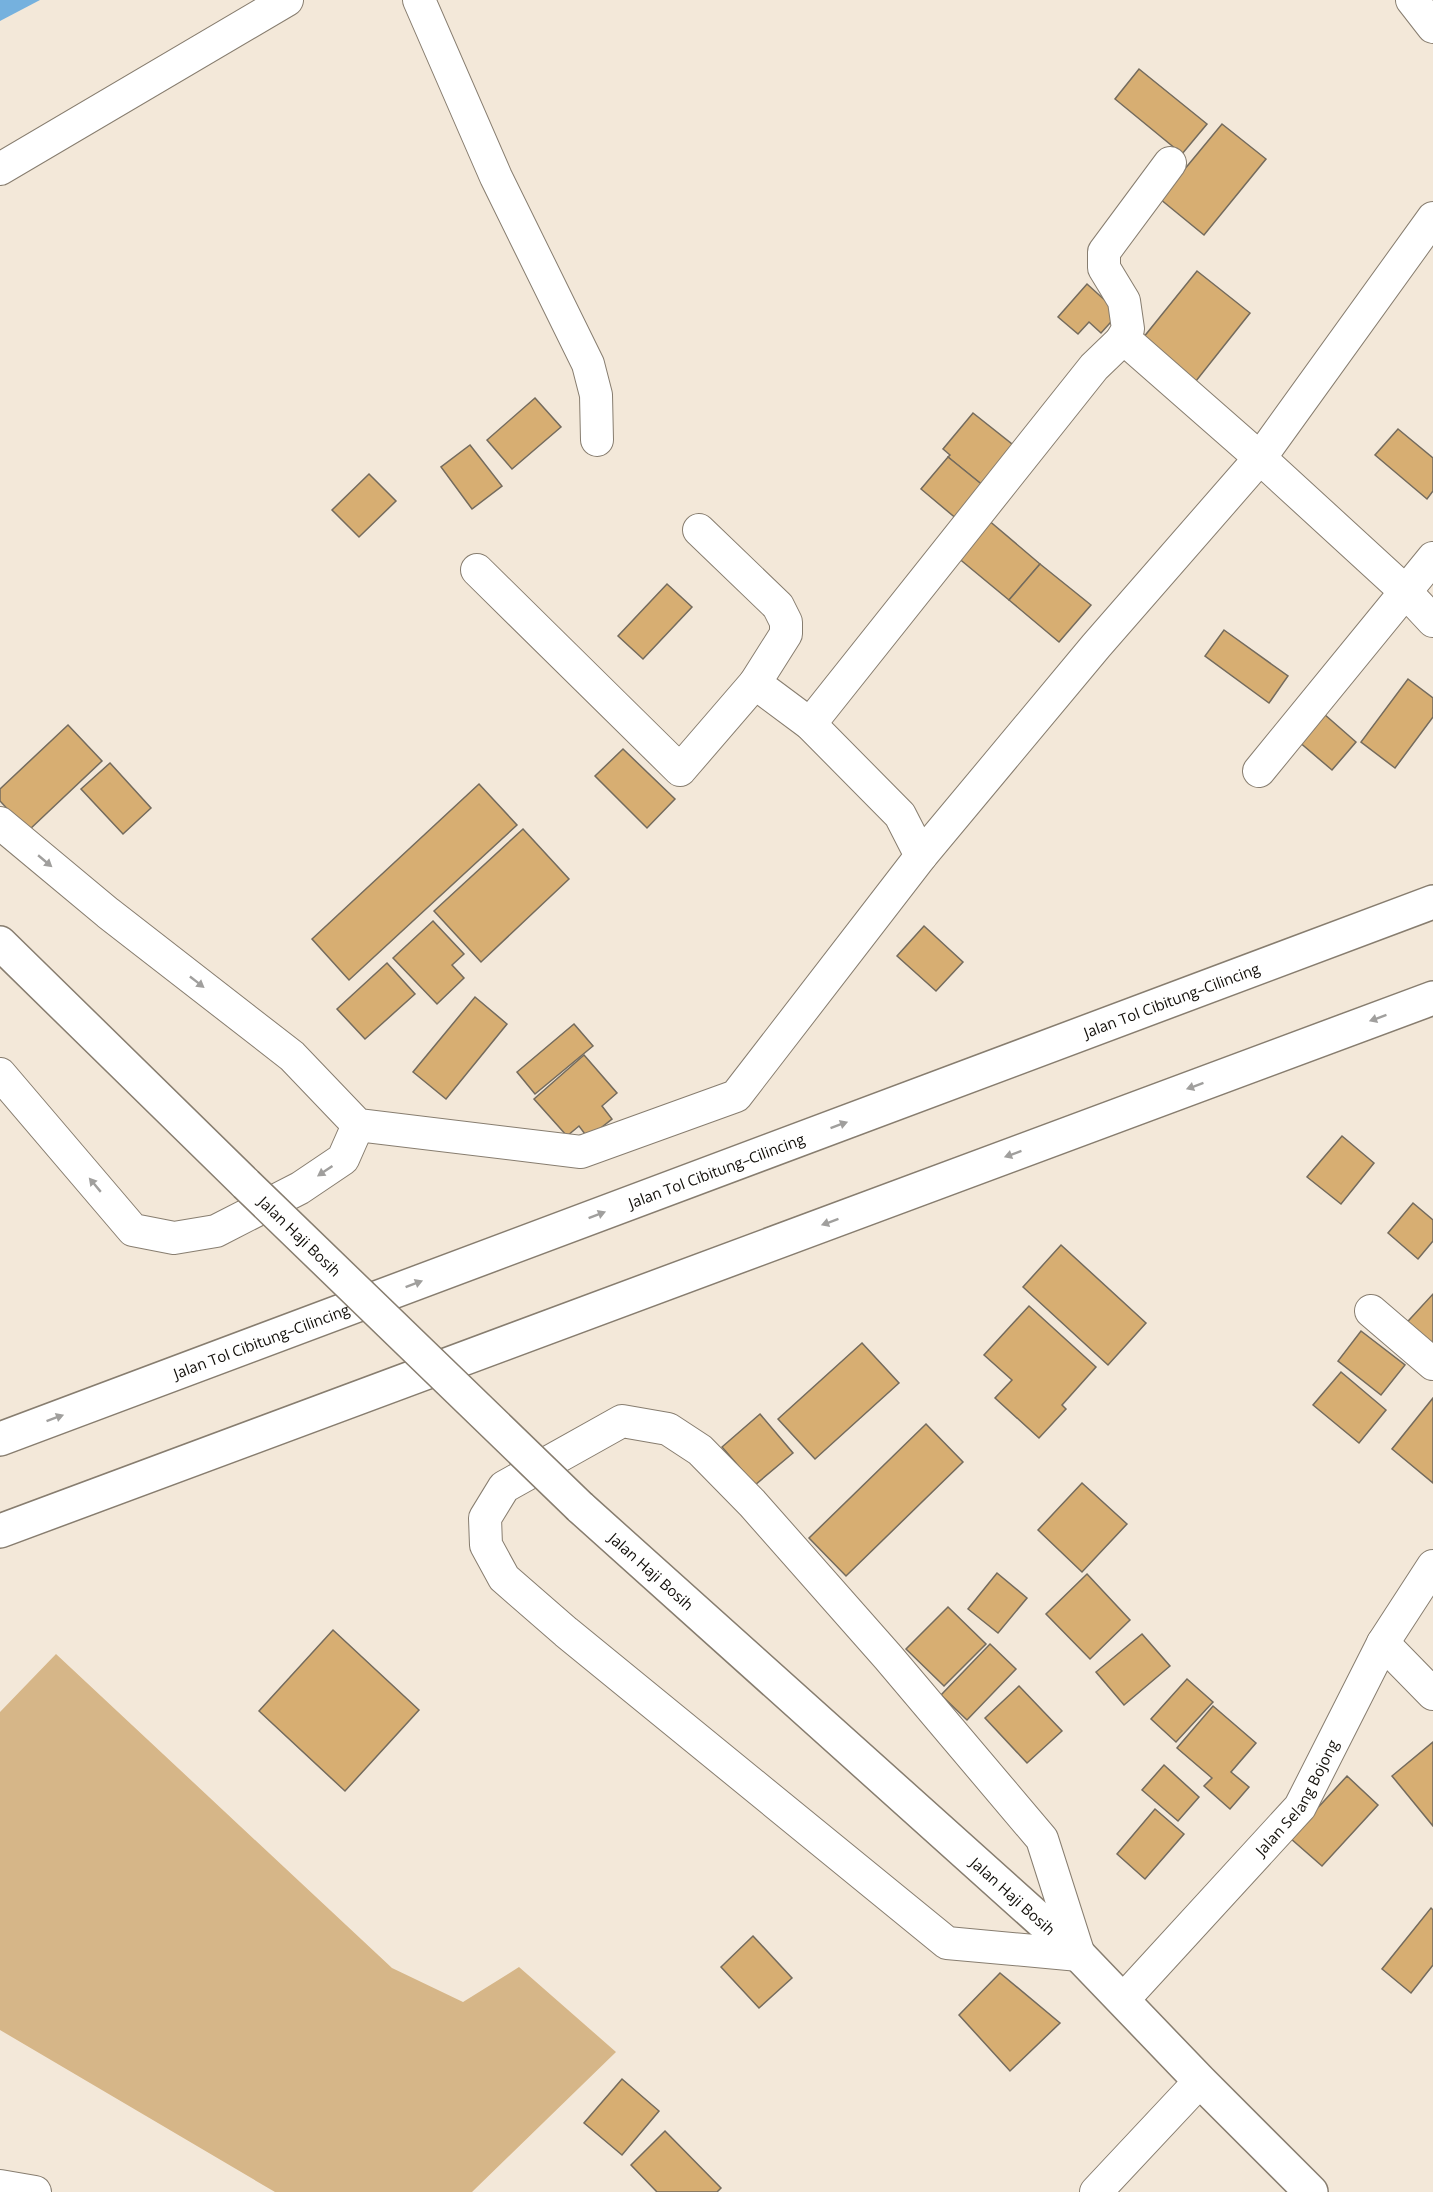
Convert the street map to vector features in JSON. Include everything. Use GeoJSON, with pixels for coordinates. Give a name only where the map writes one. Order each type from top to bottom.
{"type":"FeatureCollection","features":[{"type":"Feature","properties":{"kind":"main road","name":"Jalan Tol Cibitung–Cilincing"},"geometry":{"type":"LineString","coordinates":[[0,1439],[1433,902]]}},
{"type":"Feature","properties":{"kind":"main road","name":"Jalan Haji Bosih"},"geometry":{"type":"LineString","coordinates":[[0,943],[580,1507],[1080,1955],[1200,2081],[1311,2192]]}},
{"type":"Feature","properties":{"kind":"main road"},"geometry":{"type":"LineString","coordinates":[[0,1531],[1433,998]]}},
{"type":"Feature","properties":{"kind":"street"},"geometry":{"type":"LineString","coordinates":[[0,168],[287,0]]}},
{"type":"Feature","properties":{"kind":"street"},"geometry":{"type":"LineString","coordinates":[[419,0],[496,177],[588,364],[596,395],[597,440]]}},
{"type":"Feature","properties":{"kind":"street"},"geometry":{"type":"LineString","coordinates":[[1412,0],[1433,27]]}},
{"type":"Feature","properties":{"kind":"street"},"geometry":{"type":"LineString","coordinates":[[810,724],[1094,367],[1121,341],[1128,329],[1124,302],[1104,268],[1104,252],[1170,163]]}},
{"type":"Feature","properties":{"kind":"street"},"geometry":{"type":"LineString","coordinates":[[0,823],[108,913],[292,1056],[358,1125],[581,1152],[736,1096],[921,856],[1096,646],[1260,458],[1433,218]]}},
{"type":"Feature","properties":{"kind":"street"},"geometry":{"type":"LineString","coordinates":[[1121,341],[1130,344],[1260,458],[1405,591],[1433,621]]}},
{"type":"Feature","properties":{"kind":"street"},"geometry":{"type":"LineString","coordinates":[[477,570],[680,770],[755,683],[786,634],[786,622],[777,606],[699,530]]}},
{"type":"Feature","properties":{"kind":"street"},"geometry":{"type":"LineString","coordinates":[[1259,771],[1433,558]]}},
{"type":"Feature","properties":{"kind":"street"},"geometry":{"type":"LineString","coordinates":[[755,683],[810,724],[900,815],[921,856]]}},
{"type":"Feature","properties":{"kind":"street"},"geometry":{"type":"LineString","coordinates":[[0,1074],[132,1230],[174,1238],[216,1231],[300,1188],[343,1159],[358,1125]]}},
{"type":"Feature","properties":{"kind":"street"},"geometry":{"type":"LineString","coordinates":[[1371,1311],[1433,1364]]}},
{"type":"Feature","properties":{"kind":"street"},"geometry":{"type":"LineString","coordinates":[[622,1421],[668,1429],[700,1450],[752,1503],[873,1640],[1042,1839],[1080,1955],[947,1943],[566,1632],[504,1578],[486,1545],[485,1518],[504,1487],[622,1421]]}},
{"type":"Feature","properties":{"kind":"street","name":"Jalan Selang Bojong"},"geometry":{"type":"LineString","coordinates":[[1123,2000],[1300,1807],[1383,1643],[1433,1566]]}},
{"type":"Feature","properties":{"kind":"street"},"geometry":{"type":"LineString","coordinates":[[1383,1643],[1433,1694]]}},
{"type":"Feature","properties":{"kind":"street"},"geometry":{"type":"LineString","coordinates":[[1096,2192],[1200,2081]]}},
{"type":"Feature","properties":{"kind":"street"},"geometry":{"type":"LineString","coordinates":[[0,2186],[35,2192]]}},
{"type":"Feature","properties":{"kind":"shaded area"},"geometry":{"type":"Polygon","coordinates":[[[56,1654],[392,1968],[463,2002],[519,1967],[616,2052],[472,2192],[275,2192],[0,2030],[0,1712],[56,1654]]]}},
{"type":"Feature","properties":{"kind":"water"},"geometry":{"type":"Polygon","coordinates":[[[0,0],[40,0],[0,21],[0,0]]]}},
{"type":"Feature","properties":{"kind":"building"},"geometry":{"type":"Polygon","coordinates":[[[1139,69],[1207,124],[1182,154],[1115,99],[1139,69]]]}},
{"type":"Feature","properties":{"kind":"building"},"geometry":{"type":"Polygon","coordinates":[[[1222,124],[1266,159],[1204,235],[1160,199],[1222,124]]]}},
{"type":"Feature","properties":{"kind":"building"},"geometry":{"type":"Polygon","coordinates":[[[1197,271],[1250,313],[1196,381],[1143,338],[1197,271]]]}},
{"type":"Feature","properties":{"kind":"building"},"geometry":{"type":"Polygon","coordinates":[[[1087,284],[1119,313],[1101,333],[1089,322],[1078,334],[1058,317],[1087,284]]]}},
{"type":"Feature","properties":{"kind":"building"},"geometry":{"type":"Polygon","coordinates":[[[535,398],[561,427],[512,469],[487,440],[535,398]]]}},
{"type":"Feature","properties":{"kind":"building"},"geometry":{"type":"Polygon","coordinates":[[[973,413],[1017,448],[985,487],[948,457],[950,455],[943,449],[973,413]]]}},
{"type":"Feature","properties":{"kind":"building"},"geometry":{"type":"Polygon","coordinates":[[[1398,429],[1433,458],[1433,491],[1427,499],[1375,455],[1398,429]]]}},
{"type":"Feature","properties":{"kind":"building"},"geometry":{"type":"Polygon","coordinates":[[[470,445],[502,486],[472,509],[441,467],[470,445]]]}},
{"type":"Feature","properties":{"kind":"building"},"geometry":{"type":"Polygon","coordinates":[[[948,457],[985,487],[958,520],[921,489],[948,457]]]}},
{"type":"Feature","properties":{"kind":"building"},"geometry":{"type":"Polygon","coordinates":[[[369,474],[396,501],[359,537],[332,510],[369,474]]]}},
{"type":"Feature","properties":{"kind":"building"},"geometry":{"type":"Polygon","coordinates":[[[987,519],[1040,564],[1009,600],[957,557],[987,519]]]}},
{"type":"Feature","properties":{"kind":"building"},"geometry":{"type":"Polygon","coordinates":[[[1040,564],[1091,605],[1059,642],[1009,600],[1040,564]]]}},
{"type":"Feature","properties":{"kind":"building"},"geometry":{"type":"Polygon","coordinates":[[[667,584],[692,607],[643,659],[618,636],[667,584]]]}},
{"type":"Feature","properties":{"kind":"building"},"geometry":{"type":"Polygon","coordinates":[[[1224,630],[1288,676],[1269,703],[1205,656],[1224,630]]]}},
{"type":"Feature","properties":{"kind":"building"},"geometry":{"type":"Polygon","coordinates":[[[1408,679],[1433,698],[1433,717],[1395,768],[1361,742],[1408,679]]]}},
{"type":"Feature","properties":{"kind":"building"},"geometry":{"type":"Polygon","coordinates":[[[1316,707],[1356,742],[1332,770],[1291,735],[1316,707]]]}},
{"type":"Feature","properties":{"kind":"building"},"geometry":{"type":"Polygon","coordinates":[[[68,725],[102,761],[28,831],[0,801],[0,789],[68,725]]]}},
{"type":"Feature","properties":{"kind":"building"},"geometry":{"type":"Polygon","coordinates":[[[623,749],[675,799],[647,828],[595,776],[623,749]]]}},
{"type":"Feature","properties":{"kind":"building"},"geometry":{"type":"Polygon","coordinates":[[[110,763],[151,808],[123,834],[81,789],[110,763]]]}},
{"type":"Feature","properties":{"kind":"building"},"geometry":{"type":"Polygon","coordinates":[[[479,784],[517,825],[349,980],[312,939],[479,784]]]}},
{"type":"Feature","properties":{"kind":"building"},"geometry":{"type":"Polygon","coordinates":[[[523,829],[569,879],[481,962],[434,911],[523,829]]]}},
{"type":"Feature","properties":{"kind":"building"},"geometry":{"type":"Polygon","coordinates":[[[433,921],[464,954],[452,965],[464,978],[437,1004],[393,958],[433,921]]]}},
{"type":"Feature","properties":{"kind":"building"},"geometry":{"type":"Polygon","coordinates":[[[924,926],[963,962],[936,991],[897,956],[924,926]]]}},
{"type":"Feature","properties":{"kind":"building"},"geometry":{"type":"Polygon","coordinates":[[[387,963],[415,994],[365,1039],[337,1009],[387,963]]]}},
{"type":"Feature","properties":{"kind":"building"},"geometry":{"type":"Polygon","coordinates":[[[475,997],[507,1024],[446,1099],[413,1072],[475,997]]]}},
{"type":"Feature","properties":{"kind":"building"},"geometry":{"type":"Polygon","coordinates":[[[574,1024],[593,1046],[535,1094],[517,1072],[574,1024]]]}},
{"type":"Feature","properties":{"kind":"building"},"geometry":{"type":"Polygon","coordinates":[[[584,1055],[617,1093],[602,1106],[612,1119],[588,1138],[579,1126],[567,1136],[534,1099],[584,1055]]]}},
{"type":"Feature","properties":{"kind":"building"},"geometry":{"type":"Polygon","coordinates":[[[1342,1136],[1374,1163],[1341,1204],[1307,1177],[1342,1136]]]}},
{"type":"Feature","properties":{"kind":"building"},"geometry":{"type":"Polygon","coordinates":[[[1413,1203],[1433,1220],[1433,1241],[1418,1259],[1388,1233],[1413,1203]]]}},
{"type":"Feature","properties":{"kind":"building"},"geometry":{"type":"Polygon","coordinates":[[[1061,1245],[1146,1323],[1108,1365],[1023,1287],[1061,1245]]]}},
{"type":"Feature","properties":{"kind":"building"},"geometry":{"type":"Polygon","coordinates":[[[1433,1294],[1433,1359],[1399,1331],[1433,1294]]]}},
{"type":"Feature","properties":{"kind":"building"},"geometry":{"type":"Polygon","coordinates":[[[1029,1306],[1096,1367],[1062,1405],[1066,1409],[1039,1438],[995,1398],[1012,1380],[984,1355],[1029,1306]]]}},
{"type":"Feature","properties":{"kind":"building"},"geometry":{"type":"Polygon","coordinates":[[[1361,1331],[1405,1365],[1381,1395],[1338,1361],[1361,1331]]]}},
{"type":"Feature","properties":{"kind":"building"},"geometry":{"type":"Polygon","coordinates":[[[862,1343],[899,1383],[815,1459],[778,1419],[862,1343]]]}},
{"type":"Feature","properties":{"kind":"building"},"geometry":{"type":"Polygon","coordinates":[[[1341,1372],[1386,1410],[1359,1443],[1313,1405],[1341,1372]]]}},
{"type":"Feature","properties":{"kind":"building"},"geometry":{"type":"Polygon","coordinates":[[[1433,1398],[1433,1483],[1392,1449],[1433,1398]]]}},
{"type":"Feature","properties":{"kind":"building"},"geometry":{"type":"Polygon","coordinates":[[[760,1414],[793,1453],[755,1485],[722,1447],[760,1414]]]}},
{"type":"Feature","properties":{"kind":"building"},"geometry":{"type":"Polygon","coordinates":[[[926,1424],[963,1462],[846,1576],[809,1538],[926,1424]]]}},
{"type":"Feature","properties":{"kind":"building"},"geometry":{"type":"Polygon","coordinates":[[[1082,1483],[1127,1524],[1082,1572],[1038,1530],[1082,1483]]]}},
{"type":"Feature","properties":{"kind":"building"},"geometry":{"type":"Polygon","coordinates":[[[997,1573],[1027,1598],[998,1633],[968,1609],[997,1573]]]}},
{"type":"Feature","properties":{"kind":"building"},"geometry":{"type":"Polygon","coordinates":[[[1087,1574],[1130,1620],[1090,1659],[1046,1614],[1087,1574]]]}},
{"type":"Feature","properties":{"kind":"building"},"geometry":{"type":"Polygon","coordinates":[[[948,1607],[986,1644],[944,1686],[906,1649],[948,1607]]]}},
{"type":"Feature","properties":{"kind":"building"},"geometry":{"type":"Polygon","coordinates":[[[333,1630],[419,1710],[345,1791],[259,1711],[333,1630]]]}},
{"type":"Feature","properties":{"kind":"building"},"geometry":{"type":"Polygon","coordinates":[[[1142,1634],[1170,1666],[1124,1705],[1096,1672],[1142,1634]]]}},
{"type":"Feature","properties":{"kind":"building"},"geometry":{"type":"Polygon","coordinates":[[[990,1644],[1016,1669],[967,1720],[941,1695],[990,1644]]]}},
{"type":"Feature","properties":{"kind":"building"},"geometry":{"type":"Polygon","coordinates":[[[1187,1679],[1213,1702],[1176,1742],[1151,1719],[1187,1679]]]}},
{"type":"Feature","properties":{"kind":"building"},"geometry":{"type":"Polygon","coordinates":[[[1019,1686],[1062,1731],[1027,1763],[985,1718],[1019,1686]]]}},
{"type":"Feature","properties":{"kind":"building"},"geometry":{"type":"Polygon","coordinates":[[[1213,1706],[1256,1743],[1231,1772],[1249,1787],[1230,1809],[1204,1786],[1212,1778],[1177,1748],[1213,1706]]]}},
{"type":"Feature","properties":{"kind":"building"},"geometry":{"type":"Polygon","coordinates":[[[1433,1742],[1433,1826],[1392,1776],[1433,1742]]]}},
{"type":"Feature","properties":{"kind":"building"},"geometry":{"type":"Polygon","coordinates":[[[1164,1765],[1199,1797],[1178,1821],[1142,1790],[1164,1765]]]}},
{"type":"Feature","properties":{"kind":"building"},"geometry":{"type":"Polygon","coordinates":[[[1347,1776],[1378,1805],[1322,1866],[1290,1838],[1347,1776]]]}},
{"type":"Feature","properties":{"kind":"building"},"geometry":{"type":"Polygon","coordinates":[[[1155,1809],[1184,1834],[1145,1879],[1117,1854],[1155,1809]]]}},
{"type":"Feature","properties":{"kind":"building"},"geometry":{"type":"Polygon","coordinates":[[[1431,1908],[1433,1910],[1433,1965],[1411,1993],[1382,1969],[1431,1908]]]}},
{"type":"Feature","properties":{"kind":"building"},"geometry":{"type":"Polygon","coordinates":[[[753,1936],[792,1978],[759,2008],[721,1967],[753,1936]]]}},
{"type":"Feature","properties":{"kind":"building"},"geometry":{"type":"Polygon","coordinates":[[[1000,1973],[1060,2023],[1010,2071],[959,2015],[1000,1973]]]}},
{"type":"Feature","properties":{"kind":"building"},"geometry":{"type":"Polygon","coordinates":[[[622,2079],[659,2111],[622,2155],[584,2123],[622,2079]]]}},
{"type":"Feature","properties":{"kind":"building"},"geometry":{"type":"Polygon","coordinates":[[[665,2131],[721,2188],[717,2192],[657,2192],[631,2165],[665,2131]]]}}]}
